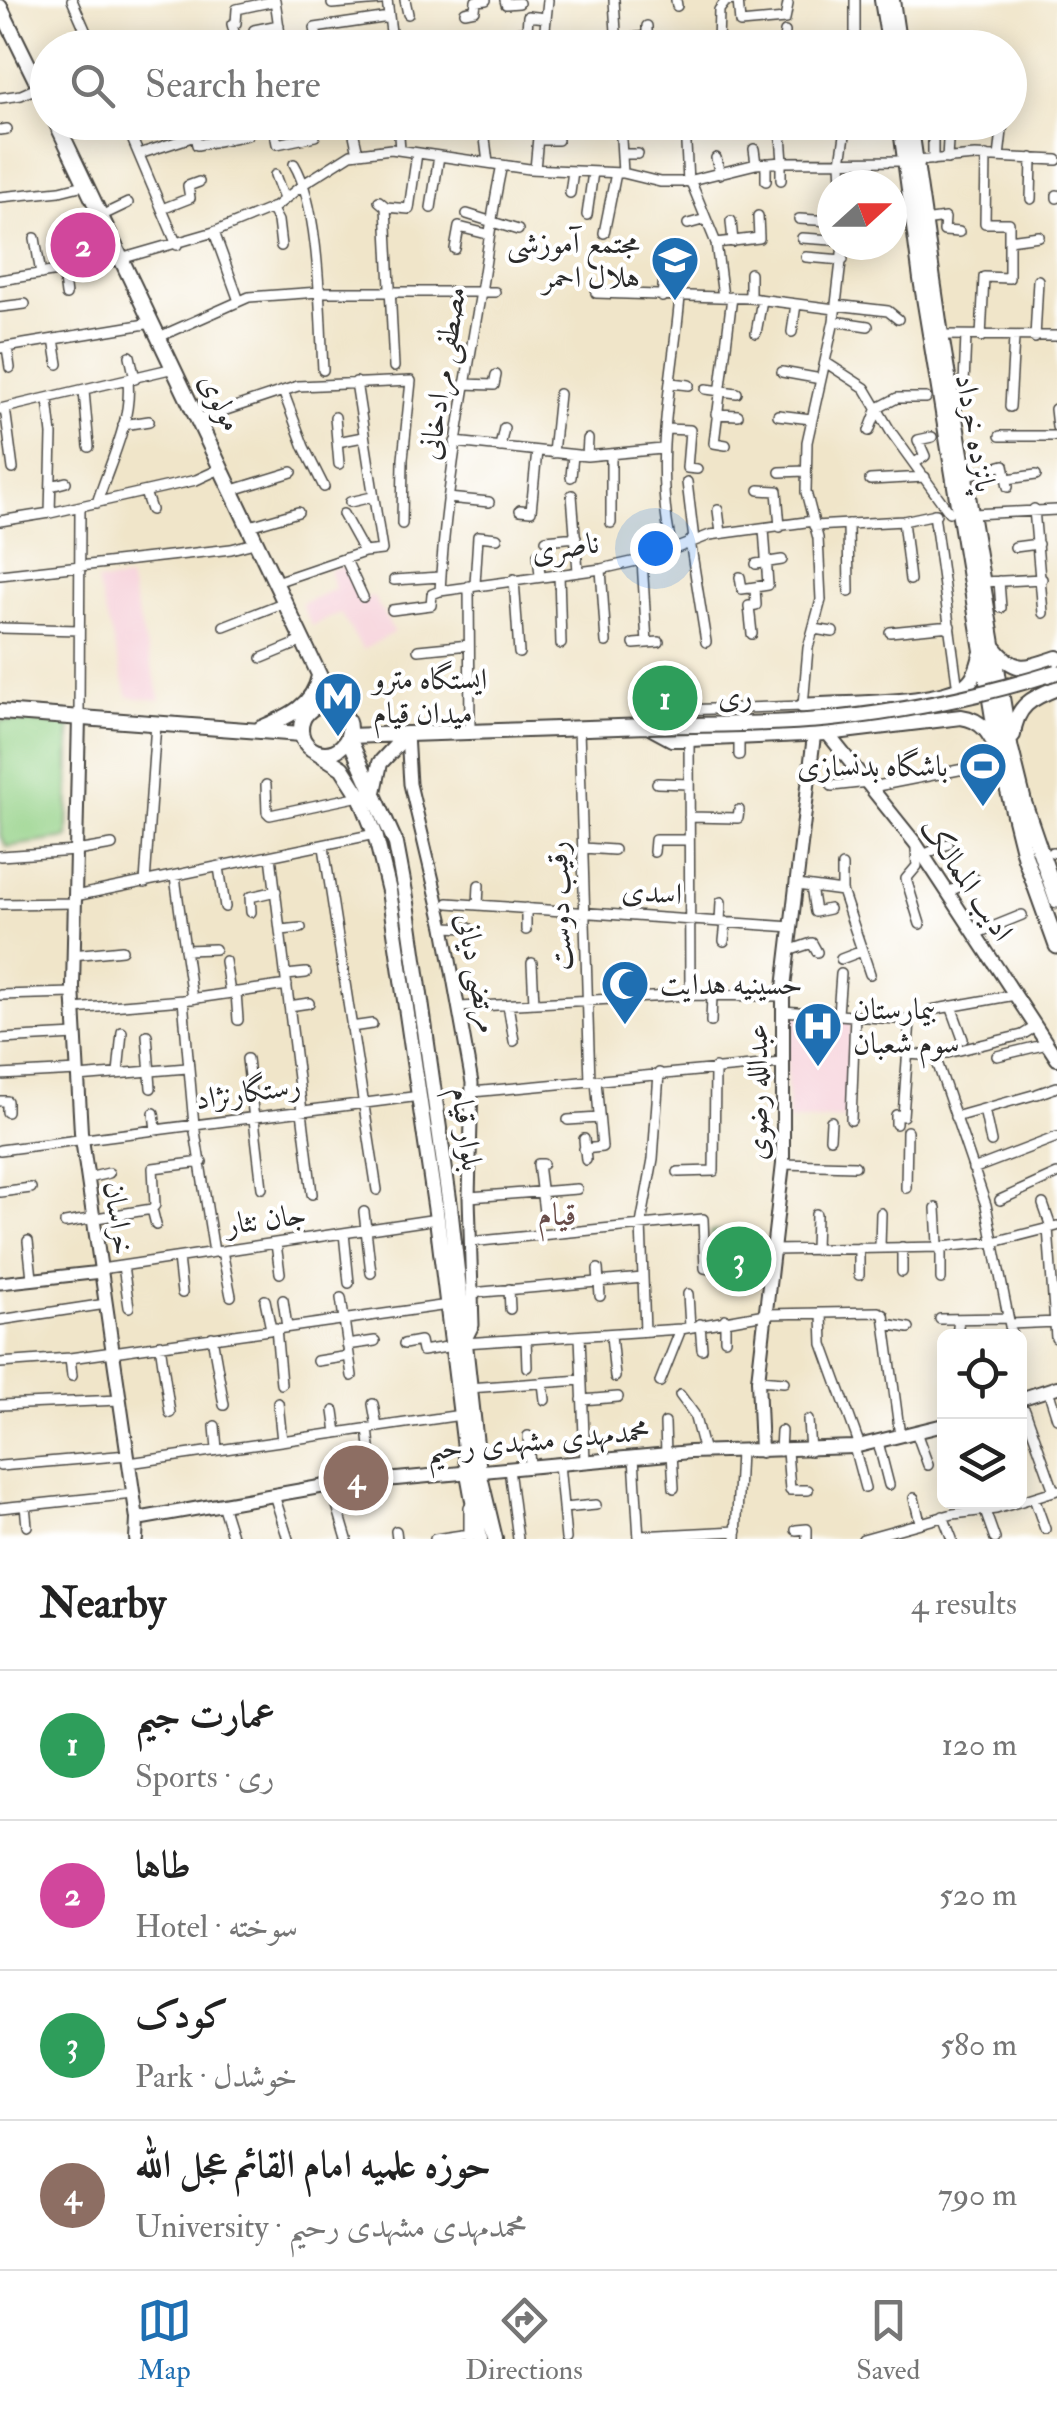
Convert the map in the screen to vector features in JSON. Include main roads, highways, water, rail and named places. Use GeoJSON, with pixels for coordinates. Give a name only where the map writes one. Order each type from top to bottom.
{"type":"FeatureCollection","features":[{"type":"Feature","properties":{"kind":"highway"},"geometry":{"type":"LineString","coordinates":[[1005,752],[1024,804],[1057,946]]}},
{"type":"Feature","properties":{"kind":"highway"},"geometry":{"type":"LineString","coordinates":[[1042,882],[1057,900]]}},
{"type":"Feature","properties":{"kind":"main road"},"geometry":{"type":"LineString","coordinates":[[882,0],[892,30]]}},
{"type":"Feature","properties":{"kind":"main road"},"geometry":{"type":"LineString","coordinates":[[891,25],[892,0]]}},
{"type":"Feature","properties":{"kind":"main road"},"geometry":{"type":"LineString","coordinates":[[0,7],[30,69]]}},
{"type":"Feature","properties":{"kind":"main road","name":"مولوی"},"geometry":{"type":"LineString","coordinates":[[65,140],[334,706]]}},
{"type":"Feature","properties":{"kind":"main road","name":"پانزده خرداد"},"geometry":{"type":"LineString","coordinates":[[905,140],[924,221],[929,290],[942,335],[965,476],[961,512]]}},
{"type":"Feature","properties":{"kind":"main road","name":"پانزده خرداد"},"geometry":{"type":"LineString","coordinates":[[910,140],[961,512],[985,582],[988,648],[1005,752]]}},
{"type":"Feature","properties":{"kind":"main road"},"geometry":{"type":"LineString","coordinates":[[958,690],[977,671],[988,648],[1012,666],[1022,668],[1057,658]]}},
{"type":"Feature","properties":{"kind":"main road","name":"ری"},"geometry":{"type":"LineString","coordinates":[[348,736],[850,717],[966,698],[1057,672]]}},
{"type":"Feature","properties":{"kind":"main road"},"geometry":{"type":"LineString","coordinates":[[255,730],[302,708],[314,695],[319,674]]}},
{"type":"Feature","properties":{"kind":"main road"},"geometry":{"type":"LineString","coordinates":[[1005,752],[1018,711],[1036,696],[1057,688]]}},
{"type":"Feature","properties":{"kind":"main road"},"geometry":{"type":"LineString","coordinates":[[648,726],[672,739],[822,734],[962,716],[972,712],[977,704],[972,691],[958,690],[901,699],[803,706]]}},
{"type":"Feature","properties":{"kind":"main road"},"geometry":{"type":"LineString","coordinates":[[323,704],[334,706],[345,715],[348,736],[333,752],[317,752],[301,734],[302,720],[310,709],[323,704]]}},
{"type":"Feature","properties":{"kind":"main road","name":"ادیب الممالک"},"geometry":{"type":"LineString","coordinates":[[803,706],[804,717],[870,785],[920,849],[1057,1059]]}},
{"type":"Feature","properties":{"kind":"main road"},"geometry":{"type":"LineString","coordinates":[[0,712],[301,734]]}},
{"type":"Feature","properties":{"kind":"main road"},"geometry":{"type":"LineString","coordinates":[[962,716],[985,728],[1005,752]]}},
{"type":"Feature","properties":{"kind":"main road","name":"خراسان"},"geometry":{"type":"LineString","coordinates":[[79,717],[73,993],[78,1074],[88,1178],[96,1194],[93,1218],[103,1236],[101,1270],[137,1520],[136,1539]]}},
{"type":"Feature","properties":{"kind":"main road"},"geometry":{"type":"LineString","coordinates":[[367,794],[380,763],[407,734]]}},
{"type":"Feature","properties":{"kind":"main road","name":"عبدالله رضوی"},"geometry":{"type":"LineString","coordinates":[[761,1451],[758,1380],[783,1164],[782,1004],[792,927],[804,886],[822,734]]}},
{"type":"Feature","properties":{"kind":"main road","name":"بلوار قیام"},"geometry":{"type":"LineString","coordinates":[[348,736],[367,794],[389,891],[448,1306],[469,1388],[473,1537]]}},
{"type":"Feature","properties":{"kind":"main road","name":"بلوار قیام"},"geometry":{"type":"LineString","coordinates":[[317,752],[342,768],[367,794],[396,844],[450,1206],[461,1415],[494,1539]]}},
{"type":"Feature","properties":{"kind":"main road"},"geometry":{"type":"LineString","coordinates":[[1027,1398],[1052,1389]]}},
{"type":"Feature","properties":{"kind":"main road","name":"محمدمهدی مشهدی رحیم"},"geometry":{"type":"LineString","coordinates":[[137,1520],[330,1485],[669,1454],[857,1447],[937,1430]]}},
{"type":"Feature","properties":{"kind":"place","name":"طاها"},"geometry":{"type":"Point","coordinates":[83,245]}},
{"type":"Feature","properties":{"kind":"place","name":"مجتمع آموزشی هلال احمر"},"geometry":{"type":"Point","coordinates":[675,302]}},
{"type":"Feature","properties":{"kind":"place","name":"عمارت جیم"},"geometry":{"type":"Point","coordinates":[665,698]}},
{"type":"Feature","properties":{"kind":"place","name":"ایستگاه مترو میدان قیام"},"geometry":{"type":"Point","coordinates":[338,738]}},
{"type":"Feature","properties":{"kind":"place","name":"باشگاه بدنسازی"},"geometry":{"type":"Point","coordinates":[983,808]}},
{"type":"Feature","properties":{"kind":"place","name":"حسینیه هدایت"},"geometry":{"type":"Point","coordinates":[625,1026]}},
{"type":"Feature","properties":{"kind":"place","name":"بیمارستان سوم شعبان"},"geometry":{"type":"Point","coordinates":[818,1068]}},
{"type":"Feature","properties":{"kind":"place","name":"کودک"},"geometry":{"type":"Point","coordinates":[739,1259]}},
{"type":"Feature","properties":{"kind":"place","name":"حوزه علمیه امام القائم عجل الله"},"geometry":{"type":"Point","coordinates":[356,1478]}},
{"type":"Feature","properties":{"kind":"district","name":"قیام"},"geometry":{"type":"Point","coordinates":[557,1214]}}]}
